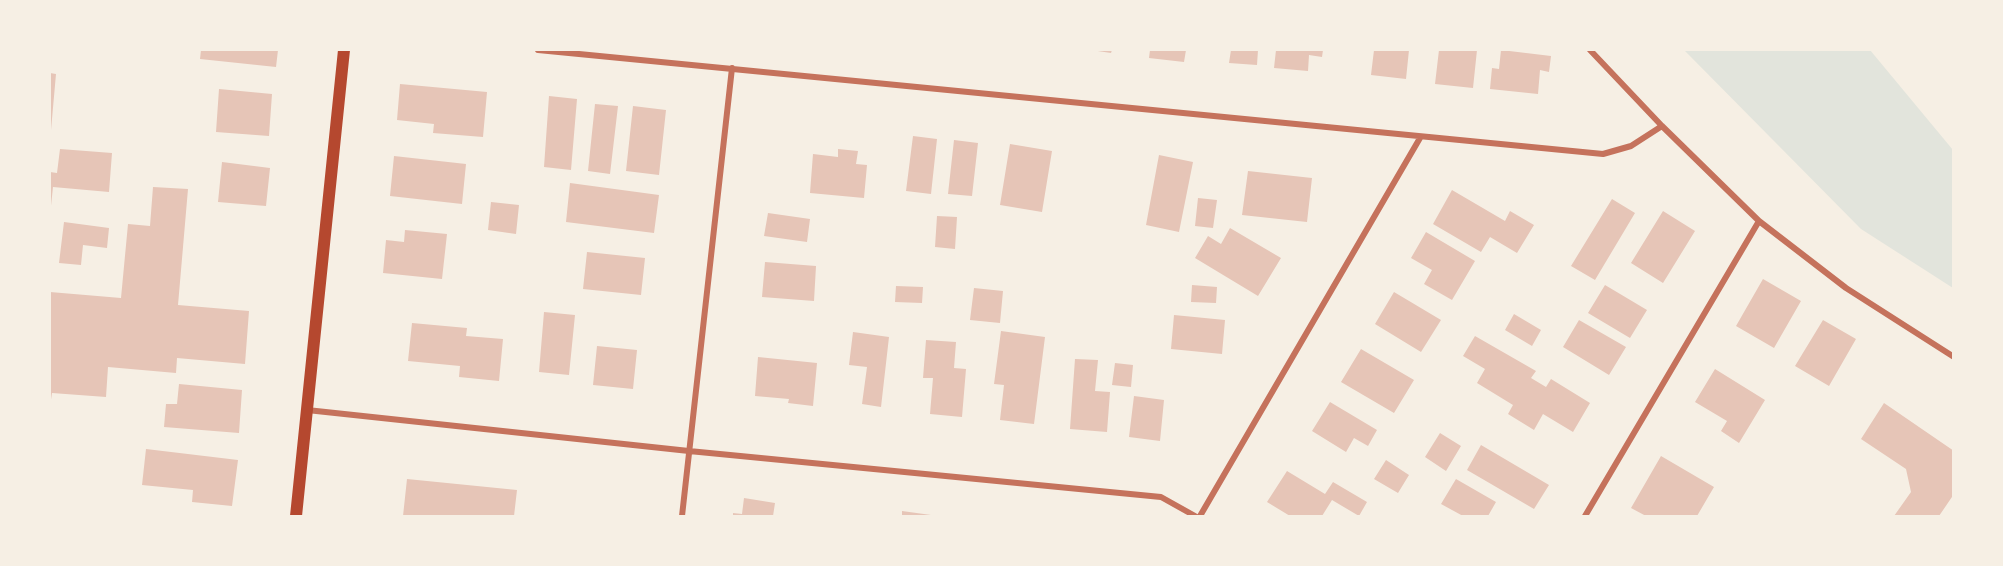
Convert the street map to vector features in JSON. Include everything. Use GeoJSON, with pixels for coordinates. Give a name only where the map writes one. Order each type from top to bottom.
{"type":"FeatureCollection","features":[{"type":"Feature","properties":{"kind":"main road"},"geometry":{"type":"LineString","coordinates":[[296,516],[345,50]]}},
{"type":"Feature","properties":{"kind":"street"},"geometry":{"type":"LineString","coordinates":[[538,50],[1420,138],[1604,154],[1631,146],[1662,126]]}},
{"type":"Feature","properties":{"kind":"street"},"geometry":{"type":"LineString","coordinates":[[1590,50],[1662,126],[1760,221],[1846,288],[1953,357]]}},
{"type":"Feature","properties":{"kind":"street"},"geometry":{"type":"LineString","coordinates":[[682,516],[732,69]]}},
{"type":"Feature","properties":{"kind":"street"},"geometry":{"type":"LineString","coordinates":[[1200,516],[1420,138]]}},
{"type":"Feature","properties":{"kind":"street"},"geometry":{"type":"LineString","coordinates":[[1585,516],[1760,221]]}},
{"type":"Feature","properties":{"kind":"street"},"geometry":{"type":"LineString","coordinates":[[308,410],[689,451],[1161,496],[1195,516]]}},
{"type":"Feature","properties":{"kind":"shaded area"},"geometry":{"type":"Polygon","coordinates":[[[1684,50],[1870,50],[1953,150],[1953,288],[1861,229],[1684,50]]]}},
{"type":"Feature","properties":{"kind":"building"},"geometry":{"type":"Polygon","coordinates":[[[201,50],[278,50],[276,67],[200,59],[201,50]]]}},
{"type":"Feature","properties":{"kind":"building"},"geometry":{"type":"Polygon","coordinates":[[[1091,50],[1112,50],[1111,53],[1091,50]]]}},
{"type":"Feature","properties":{"kind":"building"},"geometry":{"type":"Polygon","coordinates":[[[1150,50],[1186,50],[1184,62],[1149,58],[1150,50]]]}},
{"type":"Feature","properties":{"kind":"building"},"geometry":{"type":"Polygon","coordinates":[[[1231,50],[1258,50],[1257,65],[1229,63],[1231,50]]]}},
{"type":"Feature","properties":{"kind":"building"},"geometry":{"type":"Polygon","coordinates":[[[1276,50],[1323,50],[1322,57],[1309,55],[1308,71],[1274,68],[1276,50]]]}},
{"type":"Feature","properties":{"kind":"building"},"geometry":{"type":"Polygon","coordinates":[[[1374,50],[1409,50],[1406,79],[1371,75],[1374,50]]]}},
{"type":"Feature","properties":{"kind":"building"},"geometry":{"type":"Polygon","coordinates":[[[1439,50],[1477,50],[1473,88],[1435,84],[1439,50]]]}},
{"type":"Feature","properties":{"kind":"building"},"geometry":{"type":"Polygon","coordinates":[[[1501,50],[1551,56],[1549,72],[1540,70],[1538,94],[1490,89],[1492,68],[1499,69],[1501,50]]]}},
{"type":"Feature","properties":{"kind":"building"},"geometry":{"type":"Polygon","coordinates":[[[50,73],[56,74],[51,130],[50,130],[50,73]]]}},
{"type":"Feature","properties":{"kind":"building"},"geometry":{"type":"Polygon","coordinates":[[[400,84],[487,92],[483,137],[433,133],[434,124],[397,120],[400,84]]]}},
{"type":"Feature","properties":{"kind":"building"},"geometry":{"type":"Polygon","coordinates":[[[219,89],[272,94],[269,136],[216,132],[219,89]]]}},
{"type":"Feature","properties":{"kind":"building"},"geometry":{"type":"Polygon","coordinates":[[[549,96],[577,99],[571,170],[544,167],[549,96]]]}},
{"type":"Feature","properties":{"kind":"building"},"geometry":{"type":"Polygon","coordinates":[[[595,104],[618,106],[610,174],[588,171],[595,104]]]}},
{"type":"Feature","properties":{"kind":"building"},"geometry":{"type":"Polygon","coordinates":[[[633,106],[666,110],[659,175],[626,171],[633,106]]]}},
{"type":"Feature","properties":{"kind":"building"},"geometry":{"type":"Polygon","coordinates":[[[913,136],[937,139],[931,194],[906,191],[913,136]]]}},
{"type":"Feature","properties":{"kind":"building"},"geometry":{"type":"Polygon","coordinates":[[[954,140],[978,143],[972,196],[948,194],[954,140]]]}},
{"type":"Feature","properties":{"kind":"building"},"geometry":{"type":"Polygon","coordinates":[[[1010,144],[1052,151],[1042,212],[1000,205],[1010,144]]]}},
{"type":"Feature","properties":{"kind":"building"},"geometry":{"type":"Polygon","coordinates":[[[60,149],[112,153],[109,192],[53,187],[50,215],[50,172],[57,173],[60,149]]]}},
{"type":"Feature","properties":{"kind":"building"},"geometry":{"type":"Polygon","coordinates":[[[838,149],[858,151],[856,164],[867,165],[864,198],[810,193],[813,154],[838,157],[838,149]]]}},
{"type":"Feature","properties":{"kind":"building"},"geometry":{"type":"Polygon","coordinates":[[[1159,155],[1193,162],[1179,232],[1146,225],[1159,155]]]}},
{"type":"Feature","properties":{"kind":"building"},"geometry":{"type":"Polygon","coordinates":[[[394,156],[466,164],[462,204],[390,196],[394,156]]]}},
{"type":"Feature","properties":{"kind":"building"},"geometry":{"type":"Polygon","coordinates":[[[222,162],[270,168],[266,206],[218,202],[222,162]]]}},
{"type":"Feature","properties":{"kind":"building"},"geometry":{"type":"Polygon","coordinates":[[[1248,171],[1312,178],[1307,222],[1242,215],[1248,171]]]}},
{"type":"Feature","properties":{"kind":"building"},"geometry":{"type":"Polygon","coordinates":[[[570,183],[659,195],[654,233],[566,222],[570,183]]]}},
{"type":"Feature","properties":{"kind":"building"},"geometry":{"type":"Polygon","coordinates":[[[153,187],[188,189],[178,305],[249,311],[245,364],[177,358],[176,373],[108,367],[106,397],[52,393],[50,406],[50,292],[121,298],[128,224],[150,226],[153,187]]]}},
{"type":"Feature","properties":{"kind":"building"},"geometry":{"type":"Polygon","coordinates":[[[1452,190],[1505,221],[1510,211],[1534,225],[1517,253],[1490,237],[1481,252],[1433,224],[1452,190]]]}},
{"type":"Feature","properties":{"kind":"building"},"geometry":{"type":"Polygon","coordinates":[[[1198,198],[1217,200],[1213,228],[1195,226],[1198,198]]]}},
{"type":"Feature","properties":{"kind":"building"},"geometry":{"type":"Polygon","coordinates":[[[1612,199],[1635,213],[1595,280],[1571,266],[1612,199]]]}},
{"type":"Feature","properties":{"kind":"building"},"geometry":{"type":"Polygon","coordinates":[[[491,202],[519,205],[516,234],[488,230],[491,202]]]}},
{"type":"Feature","properties":{"kind":"building"},"geometry":{"type":"Polygon","coordinates":[[[1663,211],[1695,231],[1663,283],[1631,263],[1663,211]]]}},
{"type":"Feature","properties":{"kind":"building"},"geometry":{"type":"Polygon","coordinates":[[[768,213],[810,219],[807,242],[764,236],[768,213]]]}},
{"type":"Feature","properties":{"kind":"building"},"geometry":{"type":"Polygon","coordinates":[[[937,216],[957,217],[955,249],[935,247],[937,216]]]}},
{"type":"Feature","properties":{"kind":"building"},"geometry":{"type":"Polygon","coordinates":[[[64,222],[109,228],[107,248],[83,245],[81,265],[59,263],[64,222]]]}},
{"type":"Feature","properties":{"kind":"building"},"geometry":{"type":"Polygon","coordinates":[[[1230,228],[1281,258],[1258,296],[1195,258],[1208,236],[1221,244],[1230,228]]]}},
{"type":"Feature","properties":{"kind":"building"},"geometry":{"type":"Polygon","coordinates":[[[405,230],[447,234],[442,279],[383,273],[386,240],[404,242],[405,230]]]}},
{"type":"Feature","properties":{"kind":"building"},"geometry":{"type":"Polygon","coordinates":[[[1426,232],[1475,261],[1452,300],[1424,284],[1432,270],[1411,258],[1426,232]]]}},
{"type":"Feature","properties":{"kind":"building"},"geometry":{"type":"Polygon","coordinates":[[[587,252],[645,258],[641,295],[583,289],[587,252]]]}},
{"type":"Feature","properties":{"kind":"building"},"geometry":{"type":"Polygon","coordinates":[[[765,262],[816,266],[814,301],[762,297],[765,262]]]}},
{"type":"Feature","properties":{"kind":"building"},"geometry":{"type":"Polygon","coordinates":[[[1763,279],[1801,301],[1774,348],[1736,326],[1763,279]]]}},
{"type":"Feature","properties":{"kind":"building"},"geometry":{"type":"Polygon","coordinates":[[[1192,285],[1217,287],[1216,303],[1191,302],[1192,285]]]}},
{"type":"Feature","properties":{"kind":"building"},"geometry":{"type":"Polygon","coordinates":[[[1605,285],[1647,310],[1630,338],[1588,313],[1605,285]]]}},
{"type":"Feature","properties":{"kind":"building"},"geometry":{"type":"Polygon","coordinates":[[[896,286],[923,287],[922,303],[895,302],[896,286]]]}},
{"type":"Feature","properties":{"kind":"building"},"geometry":{"type":"Polygon","coordinates":[[[974,288],[1003,291],[1000,323],[970,320],[974,288]]]}},
{"type":"Feature","properties":{"kind":"building"},"geometry":{"type":"Polygon","coordinates":[[[1394,292],[1441,320],[1421,352],[1375,324],[1394,292]]]}},
{"type":"Feature","properties":{"kind":"building"},"geometry":{"type":"Polygon","coordinates":[[[544,312],[575,315],[569,375],[539,372],[544,312]]]}},
{"type":"Feature","properties":{"kind":"building"},"geometry":{"type":"Polygon","coordinates":[[[1514,314],[1541,330],[1532,346],[1505,330],[1514,314]]]}},
{"type":"Feature","properties":{"kind":"building"},"geometry":{"type":"Polygon","coordinates":[[[1174,315],[1225,320],[1222,354],[1171,349],[1174,315]]]}},
{"type":"Feature","properties":{"kind":"building"},"geometry":{"type":"Polygon","coordinates":[[[1579,320],[1626,347],[1609,375],[1563,347],[1579,320]]]}},
{"type":"Feature","properties":{"kind":"building"},"geometry":{"type":"Polygon","coordinates":[[[1823,320],[1856,339],[1829,386],[1795,366],[1823,320]]]}},
{"type":"Feature","properties":{"kind":"building"},"geometry":{"type":"Polygon","coordinates":[[[412,323],[467,328],[466,336],[503,339],[499,381],[459,377],[460,366],[408,361],[412,323]]]}},
{"type":"Feature","properties":{"kind":"building"},"geometry":{"type":"Polygon","coordinates":[[[1001,331],[1045,337],[1034,424],[1000,420],[1004,385],[994,384],[1001,331]]]}},
{"type":"Feature","properties":{"kind":"building"},"geometry":{"type":"Polygon","coordinates":[[[853,332],[889,337],[881,407],[862,404],[867,367],[849,365],[853,332]]]}},
{"type":"Feature","properties":{"kind":"building"},"geometry":{"type":"Polygon","coordinates":[[[1475,336],[1536,371],[1531,378],[1546,387],[1551,379],[1590,403],[1573,432],[1543,414],[1534,430],[1508,414],[1513,405],[1477,383],[1485,369],[1463,356],[1475,336]]]}},
{"type":"Feature","properties":{"kind":"building"},"geometry":{"type":"Polygon","coordinates":[[[926,340],[956,342],[954,368],[966,369],[962,417],[930,414],[933,378],[923,378],[926,340]]]}},
{"type":"Feature","properties":{"kind":"building"},"geometry":{"type":"Polygon","coordinates":[[[597,346],[637,350],[633,389],[593,385],[597,346]]]}},
{"type":"Feature","properties":{"kind":"building"},"geometry":{"type":"Polygon","coordinates":[[[1361,349],[1414,380],[1394,413],[1341,382],[1361,349]]]}},
{"type":"Feature","properties":{"kind":"building"},"geometry":{"type":"Polygon","coordinates":[[[758,357],[817,363],[813,406],[788,403],[789,399],[755,396],[758,357]]]}},
{"type":"Feature","properties":{"kind":"building"},"geometry":{"type":"Polygon","coordinates":[[[1075,359],[1098,360],[1095,391],[1110,392],[1107,432],[1070,429],[1075,359]]]}},
{"type":"Feature","properties":{"kind":"building"},"geometry":{"type":"Polygon","coordinates":[[[1115,363],[1133,365],[1131,387],[1112,385],[1115,363]]]}},
{"type":"Feature","properties":{"kind":"building"},"geometry":{"type":"Polygon","coordinates":[[[1715,369],[1765,400],[1739,443],[1721,431],[1727,421],[1695,402],[1715,369]]]}},
{"type":"Feature","properties":{"kind":"building"},"geometry":{"type":"Polygon","coordinates":[[[179,384],[242,390],[239,433],[164,427],[166,404],[177,404],[179,384]]]}},
{"type":"Feature","properties":{"kind":"building"},"geometry":{"type":"Polygon","coordinates":[[[1134,396],[1164,400],[1160,441],[1129,437],[1134,396]]]}},
{"type":"Feature","properties":{"kind":"building"},"geometry":{"type":"Polygon","coordinates":[[[1330,402],[1377,430],[1368,446],[1354,438],[1346,452],[1312,431],[1330,402]]]}},
{"type":"Feature","properties":{"kind":"building"},"geometry":{"type":"Polygon","coordinates":[[[1884,403],[1954,451],[1954,494],[1939,516],[1894,516],[1911,492],[1906,469],[1861,439],[1884,403]]]}},
{"type":"Feature","properties":{"kind":"building"},"geometry":{"type":"Polygon","coordinates":[[[1440,433],[1461,446],[1446,471],[1425,457],[1440,433]]]}},
{"type":"Feature","properties":{"kind":"building"},"geometry":{"type":"Polygon","coordinates":[[[1481,445],[1549,485],[1534,509],[1467,470],[1481,445]]]}},
{"type":"Feature","properties":{"kind":"building"},"geometry":{"type":"Polygon","coordinates":[[[146,449],[238,460],[232,506],[192,502],[193,490],[142,485],[146,449]]]}},
{"type":"Feature","properties":{"kind":"building"},"geometry":{"type":"Polygon","coordinates":[[[1661,456],[1714,487],[1697,516],[1646,516],[1631,508],[1661,456]]]}},
{"type":"Feature","properties":{"kind":"building"},"geometry":{"type":"Polygon","coordinates":[[[1386,460],[1409,475],[1398,493],[1374,479],[1386,460]]]}},
{"type":"Feature","properties":{"kind":"building"},"geometry":{"type":"Polygon","coordinates":[[[1287,471],[1325,494],[1333,482],[1367,502],[1359,516],[1332,500],[1322,516],[1290,516],[1267,502],[1287,471]]]}},
{"type":"Feature","properties":{"kind":"building"},"geometry":{"type":"Polygon","coordinates":[[[407,479],[517,490],[514,516],[403,516],[407,479]]]}},
{"type":"Feature","properties":{"kind":"building"},"geometry":{"type":"Polygon","coordinates":[[[1456,479],[1496,502],[1488,516],[1463,516],[1441,504],[1456,479]]]}},
{"type":"Feature","properties":{"kind":"building"},"geometry":{"type":"Polygon","coordinates":[[[744,498],[775,503],[773,516],[733,516],[733,513],[742,514],[744,498]]]}},
{"type":"Feature","properties":{"kind":"building"},"geometry":{"type":"Polygon","coordinates":[[[902,511],[931,515],[931,516],[902,516],[902,511]]]}}]}
